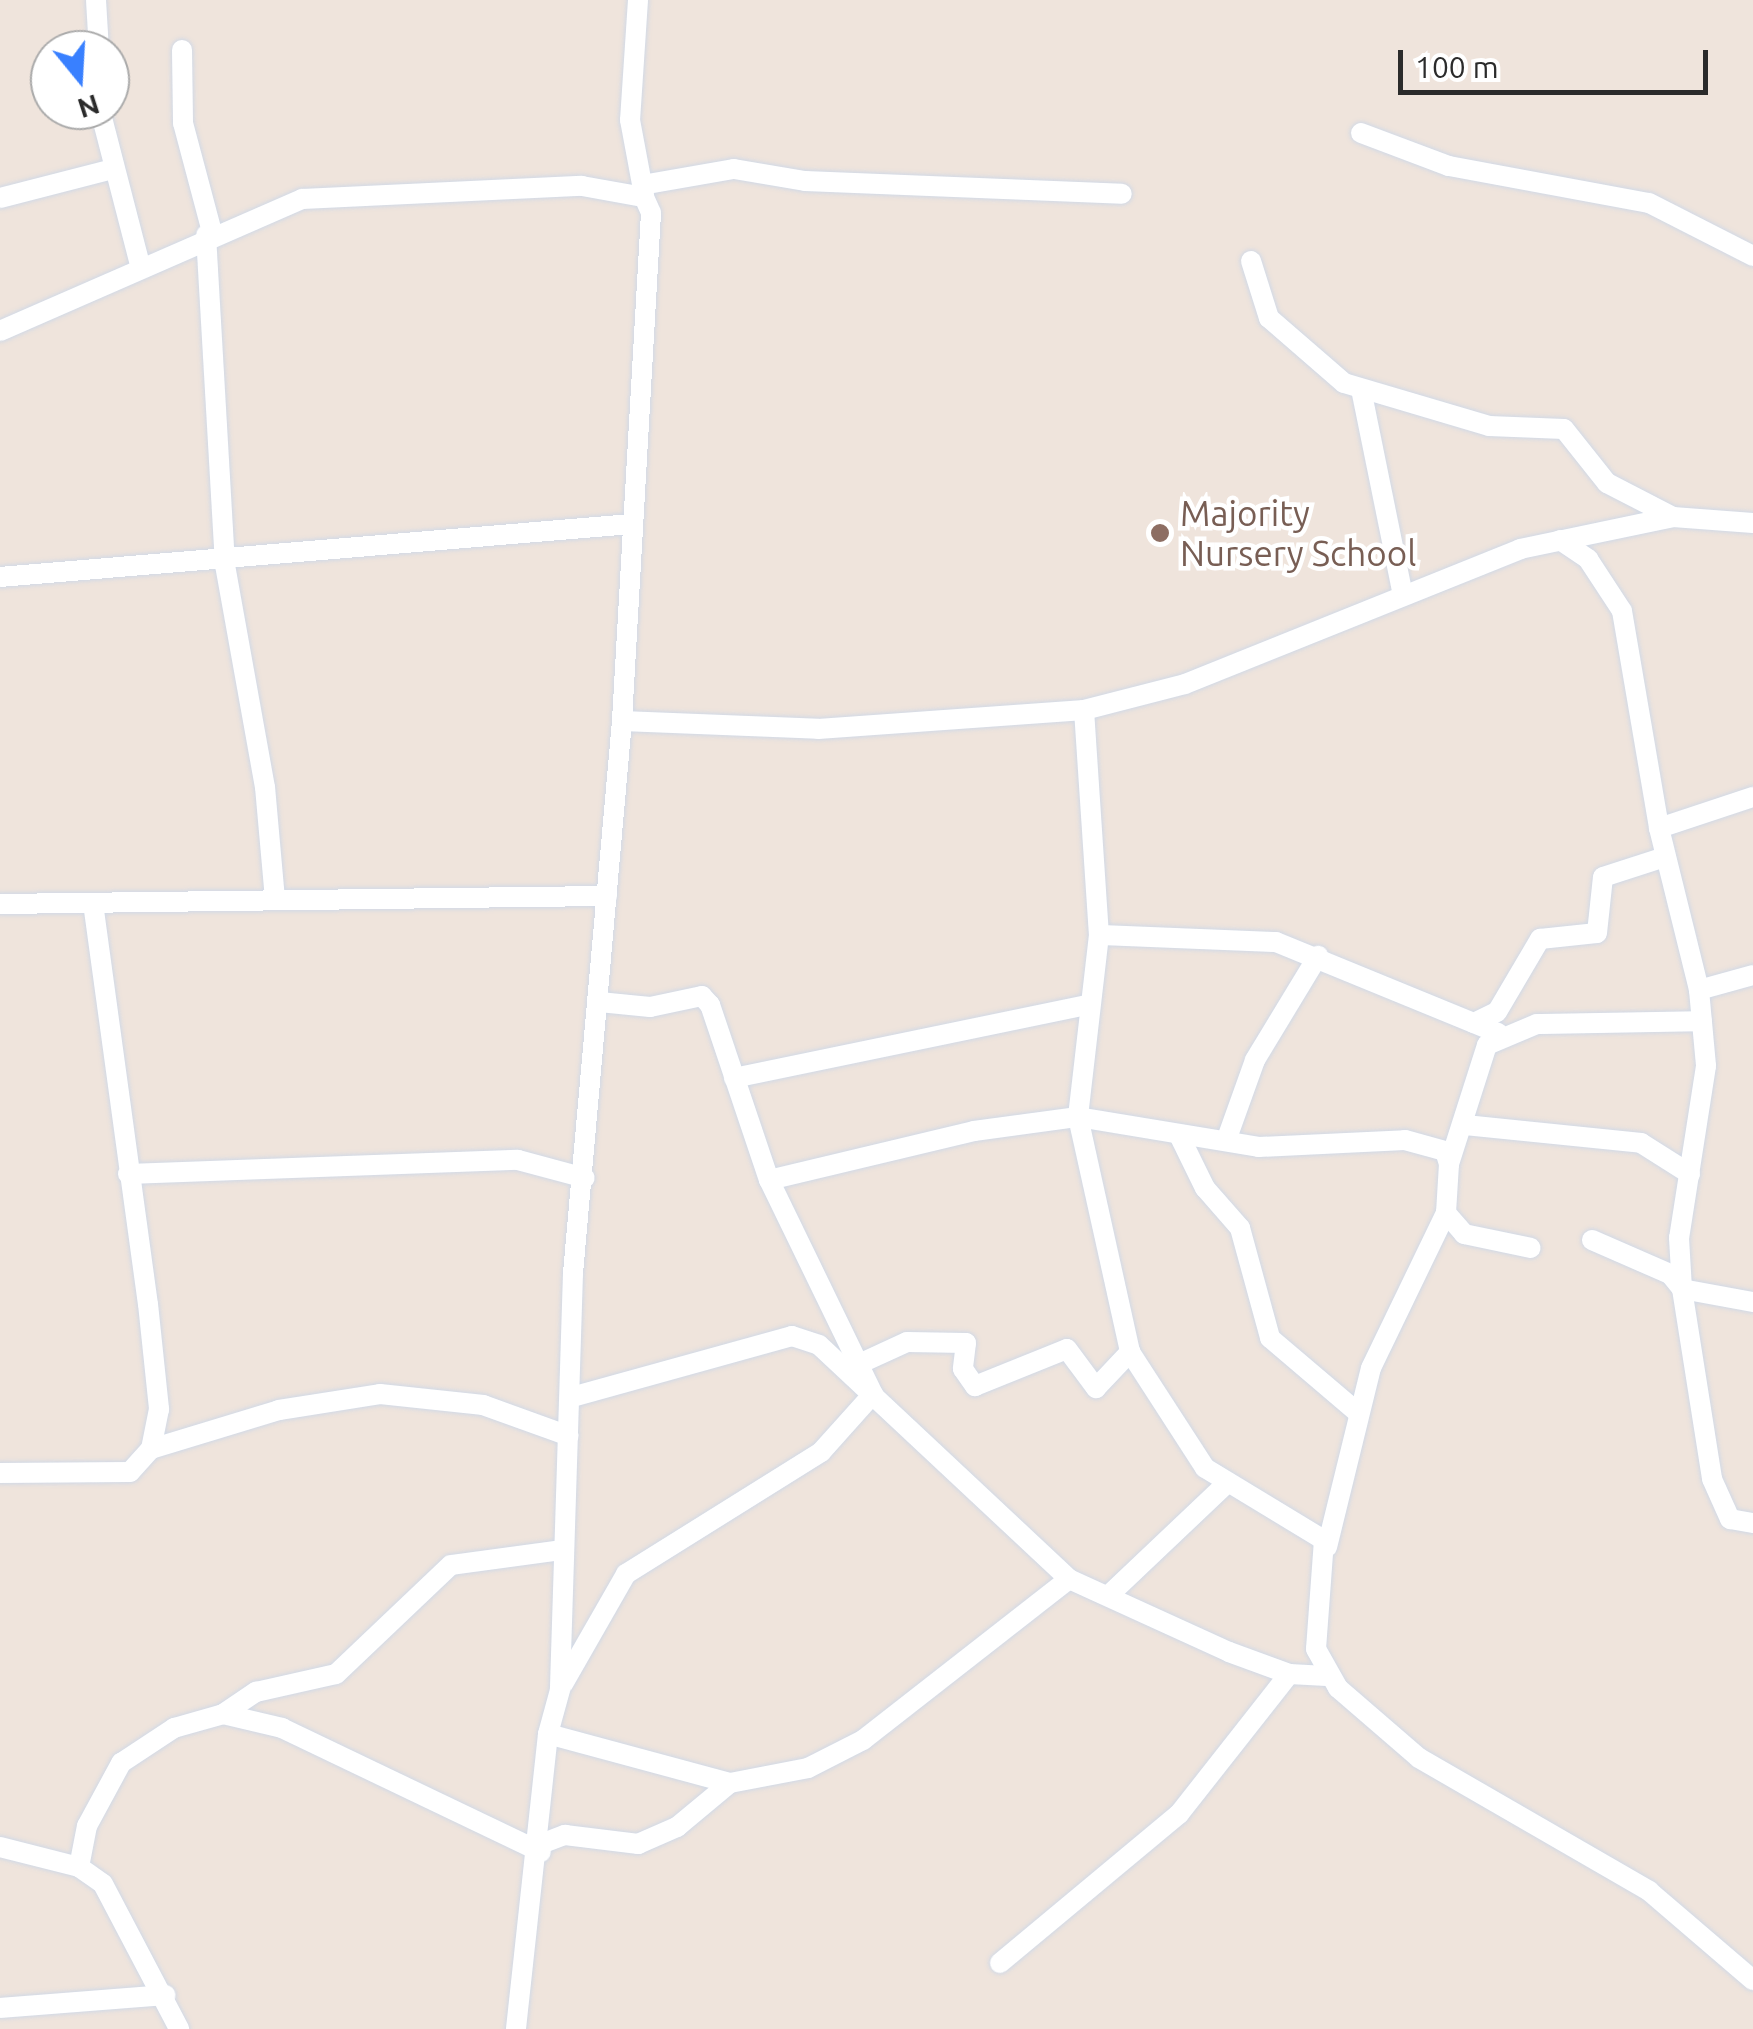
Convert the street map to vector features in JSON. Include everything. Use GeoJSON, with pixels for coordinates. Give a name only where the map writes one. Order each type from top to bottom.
{"type":"FeatureCollection","features":[{"type":"Feature","properties":{"kind":"street"},"geometry":{"type":"LineString","coordinates":[[96,0],[98,30]]}},
{"type":"Feature","properties":{"kind":"street"},"geometry":{"type":"LineString","coordinates":[[560,1690],[562,1550],[585,1178],[622,720],[636,370],[654,230],[630,120],[638,0]]}},
{"type":"Feature","properties":{"kind":"street"},"geometry":{"type":"LineString","coordinates":[[182,50],[183,123],[209,234],[225,564],[266,787],[275,898]]}},
{"type":"Feature","properties":{"kind":"street"},"geometry":{"type":"LineString","coordinates":[[103,130],[109,170],[140,265]]}},
{"type":"Feature","properties":{"kind":"street"},"geometry":{"type":"LineString","coordinates":[[1361,133],[1450,166],[1650,203],[1753,256]]}},
{"type":"Feature","properties":{"kind":"street"},"geometry":{"type":"LineString","coordinates":[[0,330],[209,234],[302,199],[582,186],[643,191],[734,169],[805,181],[1122,194]]}},
{"type":"Feature","properties":{"kind":"street"},"geometry":{"type":"LineString","coordinates":[[0,198],[109,170]]}},
{"type":"Feature","properties":{"kind":"street"},"geometry":{"type":"LineString","coordinates":[[1251,262],[1270,318],[1318,366],[1361,389],[1489,426],[1564,429],[1607,483],[1673,517]]}},
{"type":"Feature","properties":{"kind":"street"},"geometry":{"type":"LineString","coordinates":[[1361,389],[1402,590]]}},
{"type":"Feature","properties":{"kind":"street"},"geometry":{"type":"LineString","coordinates":[[622,720],[818,729],[1084,710],[1185,684],[1402,590],[1560,540],[1673,517],[1753,523]]}},
{"type":"Feature","properties":{"kind":"street"},"geometry":{"type":"LineString","coordinates":[[0,578],[225,564],[631,524]]}},
{"type":"Feature","properties":{"kind":"street"},"geometry":{"type":"LineString","coordinates":[[1560,540],[1588,559],[1622,611],[1659,828],[1700,990],[1706,1066],[1690,1174],[1682,1289],[1712,1479],[1730,1519],[1753,1523]]}},
{"type":"Feature","properties":{"kind":"street"},"geometry":{"type":"LineString","coordinates":[[1084,710],[1099,935],[1087,1005],[1078,1117],[1130,1352],[1189,1451],[1226,1484],[1300,1520],[1327,1547]]}},
{"type":"Feature","properties":{"kind":"street"},"geometry":{"type":"LineString","coordinates":[[1659,828],[1753,797]]}},
{"type":"Feature","properties":{"kind":"street"},"geometry":{"type":"LineString","coordinates":[[1474,1023],[1498,1012],[1540,939],[1597,933],[1597,882],[1665,857]]}},
{"type":"Feature","properties":{"kind":"street"},"geometry":{"type":"LineString","coordinates":[[0,904],[607,896]]}},
{"type":"Feature","properties":{"kind":"street"},"geometry":{"type":"LineString","coordinates":[[93,903],[158,1408],[152,1449]]}},
{"type":"Feature","properties":{"kind":"street"},"geometry":{"type":"LineString","coordinates":[[1099,935],[1276,942],[1318,956],[1498,1034],[1557,1022],[1702,1021]]}},
{"type":"Feature","properties":{"kind":"street"},"geometry":{"type":"LineString","coordinates":[[1226,1141],[1255,1060],[1318,956]]}},
{"type":"Feature","properties":{"kind":"street"},"geometry":{"type":"LineString","coordinates":[[1700,990],[1753,975]]}},
{"type":"Feature","properties":{"kind":"street"},"geometry":{"type":"LineString","coordinates":[[599,1002],[650,1007],[702,996],[769,1180],[873,1394]]}},
{"type":"Feature","properties":{"kind":"street"},"geometry":{"type":"LineString","coordinates":[[734,1078],[1087,1005]]}},
{"type":"Feature","properties":{"kind":"street"},"geometry":{"type":"LineString","coordinates":[[1498,1034],[1480,1056],[1464,1125],[1449,1164],[1446,1213],[1358,1413],[1327,1547],[1316,1649],[1327,1676],[1418,1758],[1649,1890],[1753,1980]]}},
{"type":"Feature","properties":{"kind":"street"},"geometry":{"type":"LineString","coordinates":[[769,1180],[974,1130],[1078,1117],[1226,1141],[1404,1140],[1445,1151],[1449,1164]]}},
{"type":"Feature","properties":{"kind":"street"},"geometry":{"type":"LineString","coordinates":[[1464,1125],[1641,1143],[1690,1174]]}},
{"type":"Feature","properties":{"kind":"street"},"geometry":{"type":"LineString","coordinates":[[1179,1136],[1205,1188],[1240,1228],[1270,1338],[1358,1413]]}},
{"type":"Feature","properties":{"kind":"street"},"geometry":{"type":"LineString","coordinates":[[128,1174],[518,1160],[585,1178]]}},
{"type":"Feature","properties":{"kind":"street"},"geometry":{"type":"LineString","coordinates":[[1446,1213],[1464,1234],[1532,1248]]}},
{"type":"Feature","properties":{"kind":"street"},"geometry":{"type":"LineString","coordinates":[[1592,1240],[1670,1274],[1682,1289],[1753,1302]]}},
{"type":"Feature","properties":{"kind":"street"},"geometry":{"type":"LineString","coordinates":[[572,1397],[792,1336],[819,1345],[1069,1579],[1289,1674],[1327,1676]]}},
{"type":"Feature","properties":{"kind":"street"},"geometry":{"type":"LineString","coordinates":[[859,1364],[907,1342],[966,1342],[963,1369],[975,1386],[1066,1350],[1096,1388],[1130,1352]]}},
{"type":"Feature","properties":{"kind":"street"},"geometry":{"type":"LineString","coordinates":[[0,1473],[103,1477],[130,1472],[152,1449],[279,1410],[380,1394],[483,1405],[569,1436]]}},
{"type":"Feature","properties":{"kind":"street"},"geometry":{"type":"LineString","coordinates":[[516,2029],[541,1848],[548,1734],[560,1690],[626,1574],[820,1452],[873,1394]]}},
{"type":"Feature","properties":{"kind":"street"},"geometry":{"type":"LineString","coordinates":[[1109,1595],[1226,1484]]}},
{"type":"Feature","properties":{"kind":"street"},"geometry":{"type":"LineString","coordinates":[[79,1867],[88,1826],[121,1763],[174,1728],[223,1714],[256,1692],[336,1674],[451,1565],[562,1550]]}},
{"type":"Feature","properties":{"kind":"street"},"geometry":{"type":"LineString","coordinates":[[548,1734],[730,1783],[808,1768],[863,1740],[1069,1579]]}},
{"type":"Feature","properties":{"kind":"street"},"geometry":{"type":"LineString","coordinates":[[1000,1963],[1179,1814],[1289,1674]]}},
{"type":"Feature","properties":{"kind":"street"},"geometry":{"type":"LineString","coordinates":[[223,1714],[282,1728],[541,1848]]}},
{"type":"Feature","properties":{"kind":"street"},"geometry":{"type":"LineString","coordinates":[[541,1848],[565,1835],[638,1844],[678,1827],[730,1783]]}},
{"type":"Feature","properties":{"kind":"street"},"geometry":{"type":"LineString","coordinates":[[0,1847],[79,1867],[119,1907],[179,2029]]}},
{"type":"Feature","properties":{"kind":"street"},"geometry":{"type":"LineString","coordinates":[[0,2008],[165,1995]]}},
{"type":"Feature","properties":{"kind":"place","name":"Majority Nursery School"},"geometry":{"type":"Point","coordinates":[1160,533]}}]}
